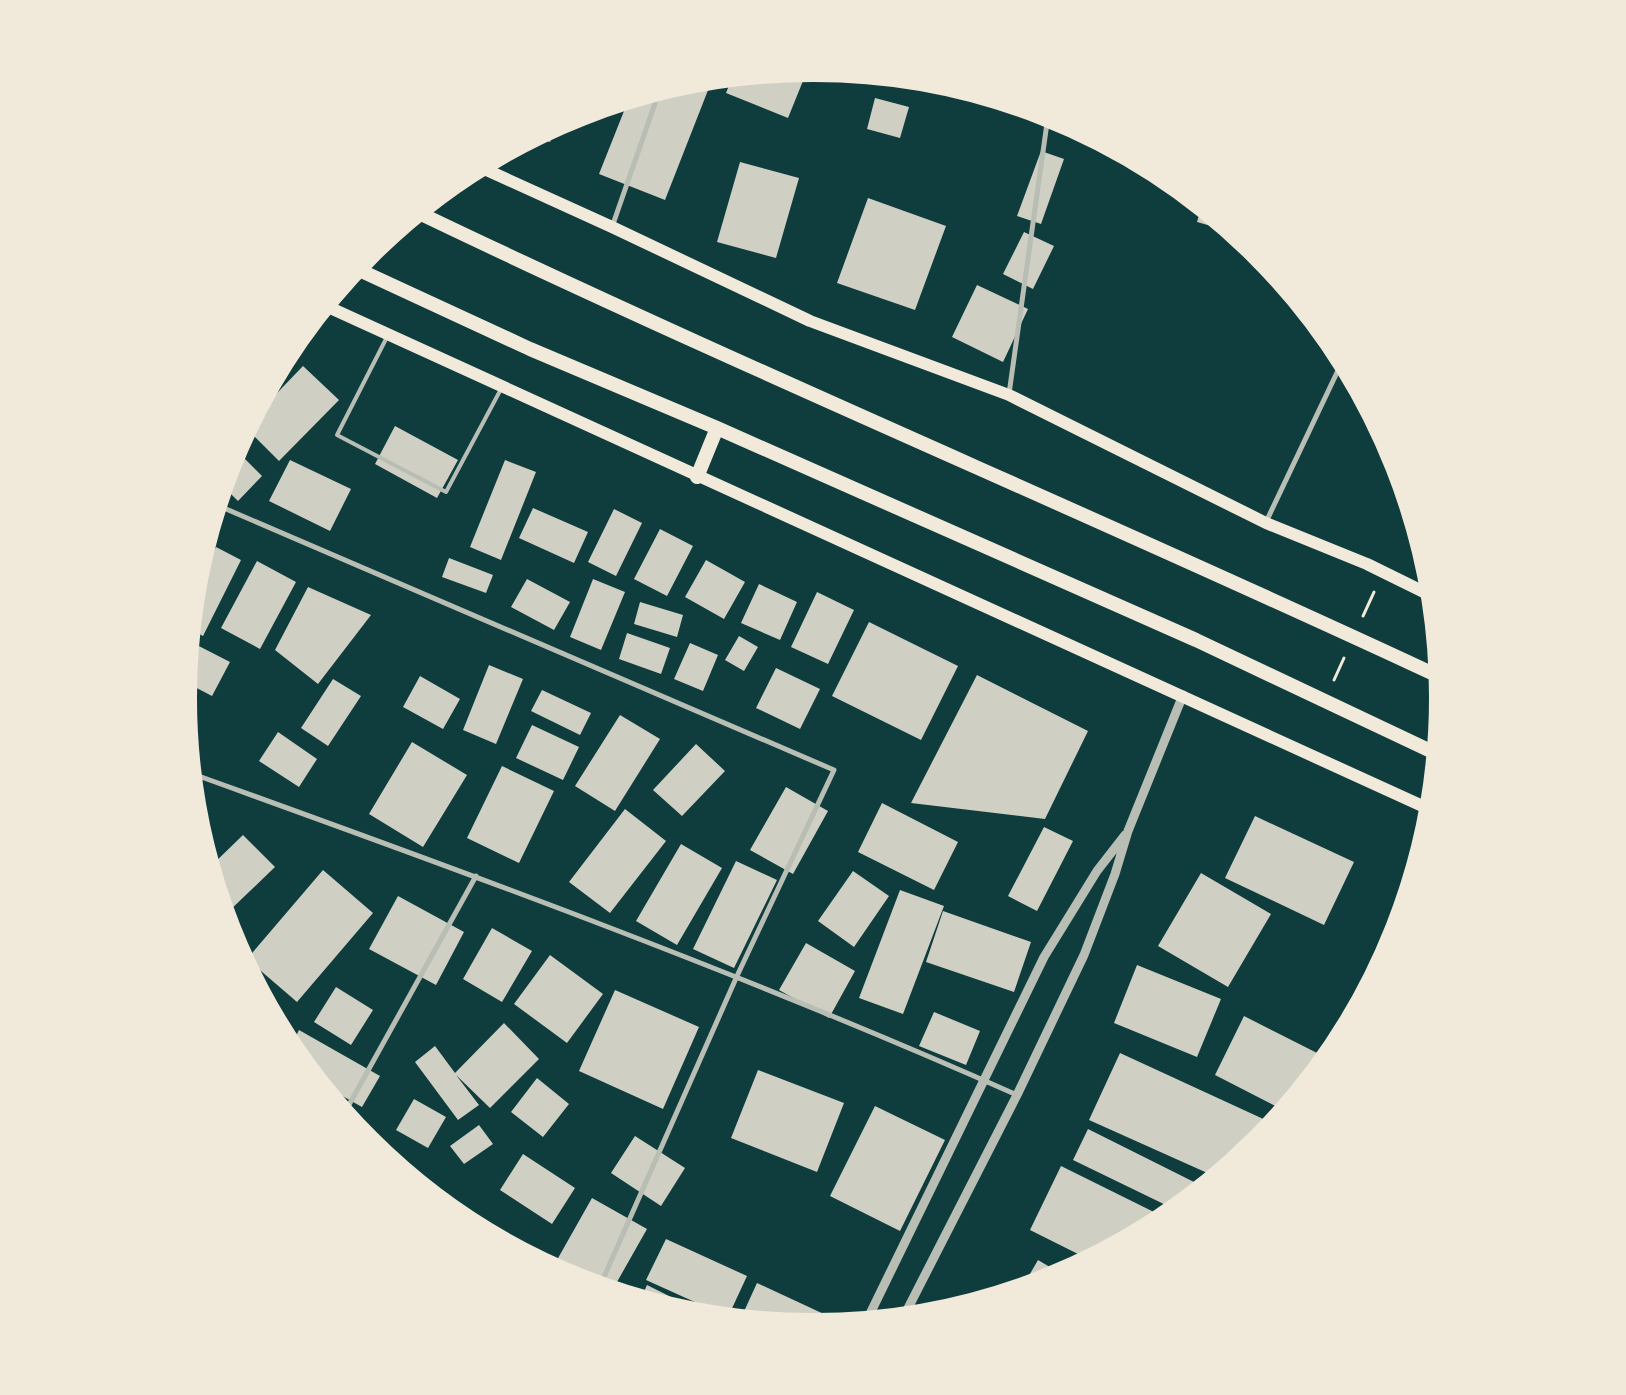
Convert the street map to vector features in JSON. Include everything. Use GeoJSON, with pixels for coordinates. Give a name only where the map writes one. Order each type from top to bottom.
{"type":"FeatureCollection","features":[{"type":"Feature","properties":{"kind":"highway"},"geometry":{"type":"LineString","coordinates":[[425,216],[557,279],[1242,584],[1431,673]]}},
{"type":"Feature","properties":{"kind":"highway"},"geometry":{"type":"LineString","coordinates":[[364,272],[530,349],[717,428],[1196,640],[1429,750]]}},
{"type":"Feature","properties":{"kind":"highway"},"geometry":{"type":"LineString","coordinates":[[697,477],[717,428]]}},
{"type":"Feature","properties":{"kind":"main road"},"geometry":{"type":"LineString","coordinates":[[489,171],[810,321],[1009,394],[1266,522],[1367,564],[1422,591]]}},
{"type":"Feature","properties":{"kind":"main road"},"geometry":{"type":"LineString","coordinates":[[332,309],[697,477],[1183,695],[1422,805]]}},
{"type":"Feature","properties":{"kind":"street"},"geometry":{"type":"LineString","coordinates":[[612,227],[656,99]]}},
{"type":"Feature","properties":{"kind":"street"},"geometry":{"type":"LineString","coordinates":[[1009,394],[1047,125]]}},
{"type":"Feature","properties":{"kind":"street"},"geometry":{"type":"LineString","coordinates":[[1266,522],[1338,371]]}},
{"type":"Feature","properties":{"kind":"street"},"geometry":{"type":"LineString","coordinates":[[224,508],[834,770],[737,976],[603,1279]]}},
{"type":"Feature","properties":{"kind":"street"},"geometry":{"type":"LineString","coordinates":[[908,1309],[1017,1095],[1084,955],[1115,874],[1128,831],[1183,695]]}},
{"type":"Feature","properties":{"kind":"street"},"geometry":{"type":"LineString","coordinates":[[200,776],[476,876],[737,976],[1017,1095]]}},
{"type":"Feature","properties":{"kind":"street"},"geometry":{"type":"LineString","coordinates":[[870,1313],[1020,1002],[1061,928],[1097,871],[1128,831]]}},
{"type":"Feature","properties":{"kind":"street"},"geometry":{"type":"LineString","coordinates":[[349,1106],[476,876]]}},
{"type":"Feature","properties":{"kind":"lane"},"geometry":{"type":"LineString","coordinates":[[388,335],[337,435],[446,492],[502,387]]}},
{"type":"Feature","properties":{"kind":"path"},"geometry":{"type":"LineString","coordinates":[[1363,618],[1375,591]]}},
{"type":"Feature","properties":{"kind":"path"},"geometry":{"type":"LineString","coordinates":[[1334,682],[1346,654]]}},
{"type":"Feature","properties":{"kind":"building"},"geometry":{"type":"Polygon","coordinates":[[[804,79],[788,118],[726,93],[729,84],[804,79]]]}},
{"type":"Feature","properties":{"kind":"building"},"geometry":{"type":"Polygon","coordinates":[[[709,88],[665,200],[599,174],[625,109],[653,100],[709,88]]]}},
{"type":"Feature","properties":{"kind":"building"},"geometry":{"type":"Polygon","coordinates":[[[875,98],[909,107],[900,138],[867,129],[875,98]]]}},
{"type":"Feature","properties":{"kind":"building"},"geometry":{"type":"Polygon","coordinates":[[[1041,151],[1064,159],[1041,224],[1017,216],[1041,151]]]}},
{"type":"Feature","properties":{"kind":"building"},"geometry":{"type":"Polygon","coordinates":[[[740,162],[799,178],[776,258],[717,242],[740,162]]]}},
{"type":"Feature","properties":{"kind":"building"},"geometry":{"type":"Polygon","coordinates":[[[868,198],[946,226],[915,310],[837,283],[868,198]]]}},
{"type":"Feature","properties":{"kind":"building"},"geometry":{"type":"Polygon","coordinates":[[[1199,214],[1215,227],[1197,222],[1199,214]]]}},
{"type":"Feature","properties":{"kind":"building"},"geometry":{"type":"Polygon","coordinates":[[[1024,232],[1054,246],[1033,289],[1003,274],[1024,232]]]}},
{"type":"Feature","properties":{"kind":"building"},"geometry":{"type":"Polygon","coordinates":[[[977,285],[1028,309],[1003,362],[952,337],[977,285]]]}},
{"type":"Feature","properties":{"kind":"building"},"geometry":{"type":"Polygon","coordinates":[[[303,366],[339,400],[279,461],[253,435],[271,399],[303,366]]]}},
{"type":"Feature","properties":{"kind":"building"},"geometry":{"type":"Polygon","coordinates":[[[395,426],[458,460],[437,498],[375,464],[395,426]]]}},
{"type":"Feature","properties":{"kind":"building"},"geometry":{"type":"Polygon","coordinates":[[[243,457],[262,476],[238,501],[229,492],[243,457]]]}},
{"type":"Feature","properties":{"kind":"building"},"geometry":{"type":"Polygon","coordinates":[[[290,460],[351,489],[330,531],[269,501],[290,460]]]}},
{"type":"Feature","properties":{"kind":"building"},"geometry":{"type":"Polygon","coordinates":[[[505,460],[536,472],[501,560],[470,547],[505,460]]]}},
{"type":"Feature","properties":{"kind":"building"},"geometry":{"type":"Polygon","coordinates":[[[533,508],[588,532],[574,563],[519,538],[533,508]]]}},
{"type":"Feature","properties":{"kind":"building"},"geometry":{"type":"Polygon","coordinates":[[[614,509],[642,523],[616,576],[588,562],[614,509]]]}},
{"type":"Feature","properties":{"kind":"building"},"geometry":{"type":"Polygon","coordinates":[[[660,529],[693,546],[667,596],[634,579],[660,529]]]}},
{"type":"Feature","properties":{"kind":"building"},"geometry":{"type":"Polygon","coordinates":[[[216,547],[241,560],[203,636],[198,633],[210,559],[216,547]]]}},
{"type":"Feature","properties":{"kind":"building"},"geometry":{"type":"Polygon","coordinates":[[[449,558],[493,575],[486,593],[442,577],[449,558]]]}},
{"type":"Feature","properties":{"kind":"building"},"geometry":{"type":"Polygon","coordinates":[[[706,560],[745,582],[724,619],[685,597],[706,560]]]}},
{"type":"Feature","properties":{"kind":"building"},"geometry":{"type":"Polygon","coordinates":[[[257,561],[296,582],[260,649],[221,628],[257,561]]]}},
{"type":"Feature","properties":{"kind":"building"},"geometry":{"type":"Polygon","coordinates":[[[527,579],[570,602],[554,630],[511,607],[527,579]]]}},
{"type":"Feature","properties":{"kind":"building"},"geometry":{"type":"Polygon","coordinates":[[[593,579],[625,592],[601,650],[570,637],[593,579]]]}},
{"type":"Feature","properties":{"kind":"building"},"geometry":{"type":"Polygon","coordinates":[[[759,584],[797,602],[780,640],[741,623],[759,584]]]}},
{"type":"Feature","properties":{"kind":"building"},"geometry":{"type":"Polygon","coordinates":[[[308,587],[371,615],[318,684],[275,650],[308,587]]]}},
{"type":"Feature","properties":{"kind":"building"},"geometry":{"type":"Polygon","coordinates":[[[817,592],[854,610],[828,664],[791,647],[817,592]]]}},
{"type":"Feature","properties":{"kind":"building"},"geometry":{"type":"Polygon","coordinates":[[[640,602],[683,615],[677,637],[634,624],[640,602]]]}},
{"type":"Feature","properties":{"kind":"building"},"geometry":{"type":"Polygon","coordinates":[[[869,622],[958,666],[921,740],[832,696],[869,622]]]}},
{"type":"Feature","properties":{"kind":"building"},"geometry":{"type":"Polygon","coordinates":[[[627,633],[670,648],[661,674],[619,659],[627,633]]]}},
{"type":"Feature","properties":{"kind":"building"},"geometry":{"type":"Polygon","coordinates":[[[739,636],[758,647],[744,671],[725,660],[739,636]]]}},
{"type":"Feature","properties":{"kind":"building"},"geometry":{"type":"Polygon","coordinates":[[[690,643],[718,655],[703,691],[674,679],[690,643]]]}},
{"type":"Feature","properties":{"kind":"building"},"geometry":{"type":"Polygon","coordinates":[[[197,645],[230,662],[212,696],[195,687],[197,645]]]}},
{"type":"Feature","properties":{"kind":"building"},"geometry":{"type":"Polygon","coordinates":[[[489,665],[523,679],[496,744],[463,730],[489,665]]]}},
{"type":"Feature","properties":{"kind":"building"},"geometry":{"type":"Polygon","coordinates":[[[776,668],[820,689],[800,729],[756,708],[776,668]]]}},
{"type":"Feature","properties":{"kind":"building"},"geometry":{"type":"Polygon","coordinates":[[[977,675],[1088,731],[1045,819],[911,803],[977,675]]]}},
{"type":"Feature","properties":{"kind":"building"},"geometry":{"type":"Polygon","coordinates":[[[420,676],[460,699],[443,729],[403,707],[420,676]]]}},
{"type":"Feature","properties":{"kind":"building"},"geometry":{"type":"Polygon","coordinates":[[[333,679],[361,696],[328,746],[301,728],[333,679]]]}},
{"type":"Feature","properties":{"kind":"building"},"geometry":{"type":"Polygon","coordinates":[[[542,690],[591,713],[580,735],[531,711],[542,690]]]}},
{"type":"Feature","properties":{"kind":"building"},"geometry":{"type":"Polygon","coordinates":[[[620,715],[660,739],[615,811],[575,786],[620,715]]]}},
{"type":"Feature","properties":{"kind":"building"},"geometry":{"type":"Polygon","coordinates":[[[532,725],[579,747],[563,780],[516,758],[532,725]]]}},
{"type":"Feature","properties":{"kind":"building"},"geometry":{"type":"Polygon","coordinates":[[[278,732],[317,759],[299,787],[259,761],[278,732]]]}},
{"type":"Feature","properties":{"kind":"building"},"geometry":{"type":"Polygon","coordinates":[[[412,742],[467,775],[423,847],[369,814],[412,742]]]}},
{"type":"Feature","properties":{"kind":"building"},"geometry":{"type":"Polygon","coordinates":[[[696,744],[725,771],[682,816],[653,790],[696,744]]]}},
{"type":"Feature","properties":{"kind":"building"},"geometry":{"type":"Polygon","coordinates":[[[502,766],[554,791],[519,863],[467,838],[502,766]]]}},
{"type":"Feature","properties":{"kind":"building"},"geometry":{"type":"Polygon","coordinates":[[[786,787],[828,811],[793,874],[750,850],[786,787]]]}},
{"type":"Feature","properties":{"kind":"building"},"geometry":{"type":"Polygon","coordinates":[[[882,803],[958,842],[934,890],[858,852],[882,803]]]}},
{"type":"Feature","properties":{"kind":"building"},"geometry":{"type":"Polygon","coordinates":[[[625,809],[666,841],[610,913],[569,882],[625,809]]]}},
{"type":"Feature","properties":{"kind":"building"},"geometry":{"type":"Polygon","coordinates":[[[1255,816],[1354,862],[1324,925],[1225,878],[1255,816]]]}},
{"type":"Feature","properties":{"kind":"building"},"geometry":{"type":"Polygon","coordinates":[[[1044,827],[1073,841],[1037,911],[1008,896],[1044,827]]]}},
{"type":"Feature","properties":{"kind":"building"},"geometry":{"type":"Polygon","coordinates":[[[243,835],[275,867],[232,909],[216,861],[243,835]]]}},
{"type":"Feature","properties":{"kind":"building"},"geometry":{"type":"Polygon","coordinates":[[[681,844],[722,868],[677,945],[636,921],[681,844]]]}},
{"type":"Feature","properties":{"kind":"building"},"geometry":{"type":"Polygon","coordinates":[[[736,861],[777,880],[734,968],[693,949],[736,861]]]}},
{"type":"Feature","properties":{"kind":"building"},"geometry":{"type":"Polygon","coordinates":[[[323,870],[373,913],[297,1002],[256,967],[251,955],[323,870]]]}},
{"type":"Feature","properties":{"kind":"building"},"geometry":{"type":"Polygon","coordinates":[[[853,871],[889,896],[854,947],[818,921],[853,871]]]}},
{"type":"Feature","properties":{"kind":"building"},"geometry":{"type":"Polygon","coordinates":[[[1201,873],[1271,914],[1228,987],[1158,946],[1201,873]]]}},
{"type":"Feature","properties":{"kind":"building"},"geometry":{"type":"Polygon","coordinates":[[[900,890],[944,906],[903,1014],[859,998],[900,890]]]}},
{"type":"Feature","properties":{"kind":"building"},"geometry":{"type":"Polygon","coordinates":[[[398,896],[464,932],[436,985],[369,949],[398,896]]]}},
{"type":"Feature","properties":{"kind":"building"},"geometry":{"type":"Polygon","coordinates":[[[943,911],[1031,942],[1014,992],[926,962],[943,911]]]}},
{"type":"Feature","properties":{"kind":"building"},"geometry":{"type":"Polygon","coordinates":[[[492,928],[532,951],[502,1002],[463,979],[492,928]]]}},
{"type":"Feature","properties":{"kind":"building"},"geometry":{"type":"Polygon","coordinates":[[[806,943],[855,971],[829,1018],[779,990],[806,943]]]}},
{"type":"Feature","properties":{"kind":"building"},"geometry":{"type":"Polygon","coordinates":[[[550,955],[603,994],[567,1043],[514,1004],[550,955]]]}},
{"type":"Feature","properties":{"kind":"building"},"geometry":{"type":"Polygon","coordinates":[[[1137,965],[1221,999],[1197,1057],[1114,1023],[1137,965]]]}},
{"type":"Feature","properties":{"kind":"building"},"geometry":{"type":"Polygon","coordinates":[[[336,987],[373,1010],[351,1045],[314,1022],[336,987]]]}},
{"type":"Feature","properties":{"kind":"building"},"geometry":{"type":"Polygon","coordinates":[[[615,990],[699,1027],[663,1109],[579,1071],[615,990]]]}},
{"type":"Feature","properties":{"kind":"building"},"geometry":{"type":"Polygon","coordinates":[[[934,1012],[980,1031],[966,1065],[919,1046],[934,1012]]]}},
{"type":"Feature","properties":{"kind":"building"},"geometry":{"type":"Polygon","coordinates":[[[1244,1016],[1318,1054],[1277,1107],[1215,1075],[1244,1016]]]}},
{"type":"Feature","properties":{"kind":"building"},"geometry":{"type":"Polygon","coordinates":[[[504,1023],[539,1059],[490,1108],[456,1075],[479,1105],[458,1120],[415,1062],[435,1046],[455,1073],[504,1023]]]}},
{"type":"Feature","properties":{"kind":"building"},"geometry":{"type":"Polygon","coordinates":[[[299,1030],[380,1076],[362,1107],[339,1094],[322,1074],[296,1036],[299,1030]]]}},
{"type":"Feature","properties":{"kind":"building"},"geometry":{"type":"Polygon","coordinates":[[[1120,1053],[1265,1120],[1251,1135],[1208,1173],[1089,1120],[1120,1053]]]}},
{"type":"Feature","properties":{"kind":"building"},"geometry":{"type":"Polygon","coordinates":[[[758,1070],[844,1103],[817,1172],[731,1138],[758,1070]]]}},
{"type":"Feature","properties":{"kind":"building"},"geometry":{"type":"Polygon","coordinates":[[[537,1078],[569,1104],[543,1137],[511,1112],[537,1078]]]}},
{"type":"Feature","properties":{"kind":"building"},"geometry":{"type":"Polygon","coordinates":[[[414,1099],[446,1117],[428,1148],[396,1130],[414,1099]]]}},
{"type":"Feature","properties":{"kind":"building"},"geometry":{"type":"Polygon","coordinates":[[[875,1106],[945,1140],[900,1231],[830,1196],[875,1106]]]}},
{"type":"Feature","properties":{"kind":"building"},"geometry":{"type":"Polygon","coordinates":[[[479,1125],[493,1144],[464,1164],[450,1146],[479,1125]]]}},
{"type":"Feature","properties":{"kind":"building"},"geometry":{"type":"Polygon","coordinates":[[[1088,1129],[1196,1183],[1166,1205],[1073,1160],[1088,1129]]]}},
{"type":"Feature","properties":{"kind":"building"},"geometry":{"type":"Polygon","coordinates":[[[635,1136],[685,1168],[661,1206],[611,1173],[635,1136]]]}},
{"type":"Feature","properties":{"kind":"building"},"geometry":{"type":"Polygon","coordinates":[[[523,1154],[575,1188],[552,1224],[500,1190],[523,1154]]]}},
{"type":"Feature","properties":{"kind":"building"},"geometry":{"type":"Polygon","coordinates":[[[1061,1166],[1156,1213],[1080,1255],[1030,1230],[1061,1166]]]}},
{"type":"Feature","properties":{"kind":"building"},"geometry":{"type":"Polygon","coordinates":[[[592,1198],[647,1229],[616,1284],[557,1260],[592,1198]]]}},
{"type":"Feature","properties":{"kind":"building"},"geometry":{"type":"Polygon","coordinates":[[[666,1239],[747,1276],[731,1311],[704,1306],[646,1280],[666,1239]]]}},
{"type":"Feature","properties":{"kind":"building"},"geometry":{"type":"Polygon","coordinates":[[[1038,1260],[1052,1268],[1050,1269],[1028,1277],[1038,1260]]]}},
{"type":"Feature","properties":{"kind":"building"},"geometry":{"type":"Polygon","coordinates":[[[757,1283],[827,1316],[773,1315],[744,1312],[757,1283]]]}},
{"type":"Feature","properties":{"kind":"building"},"geometry":{"type":"Polygon","coordinates":[[[647,1285],[679,1301],[653,1295],[644,1292],[647,1285]]]}}]}
